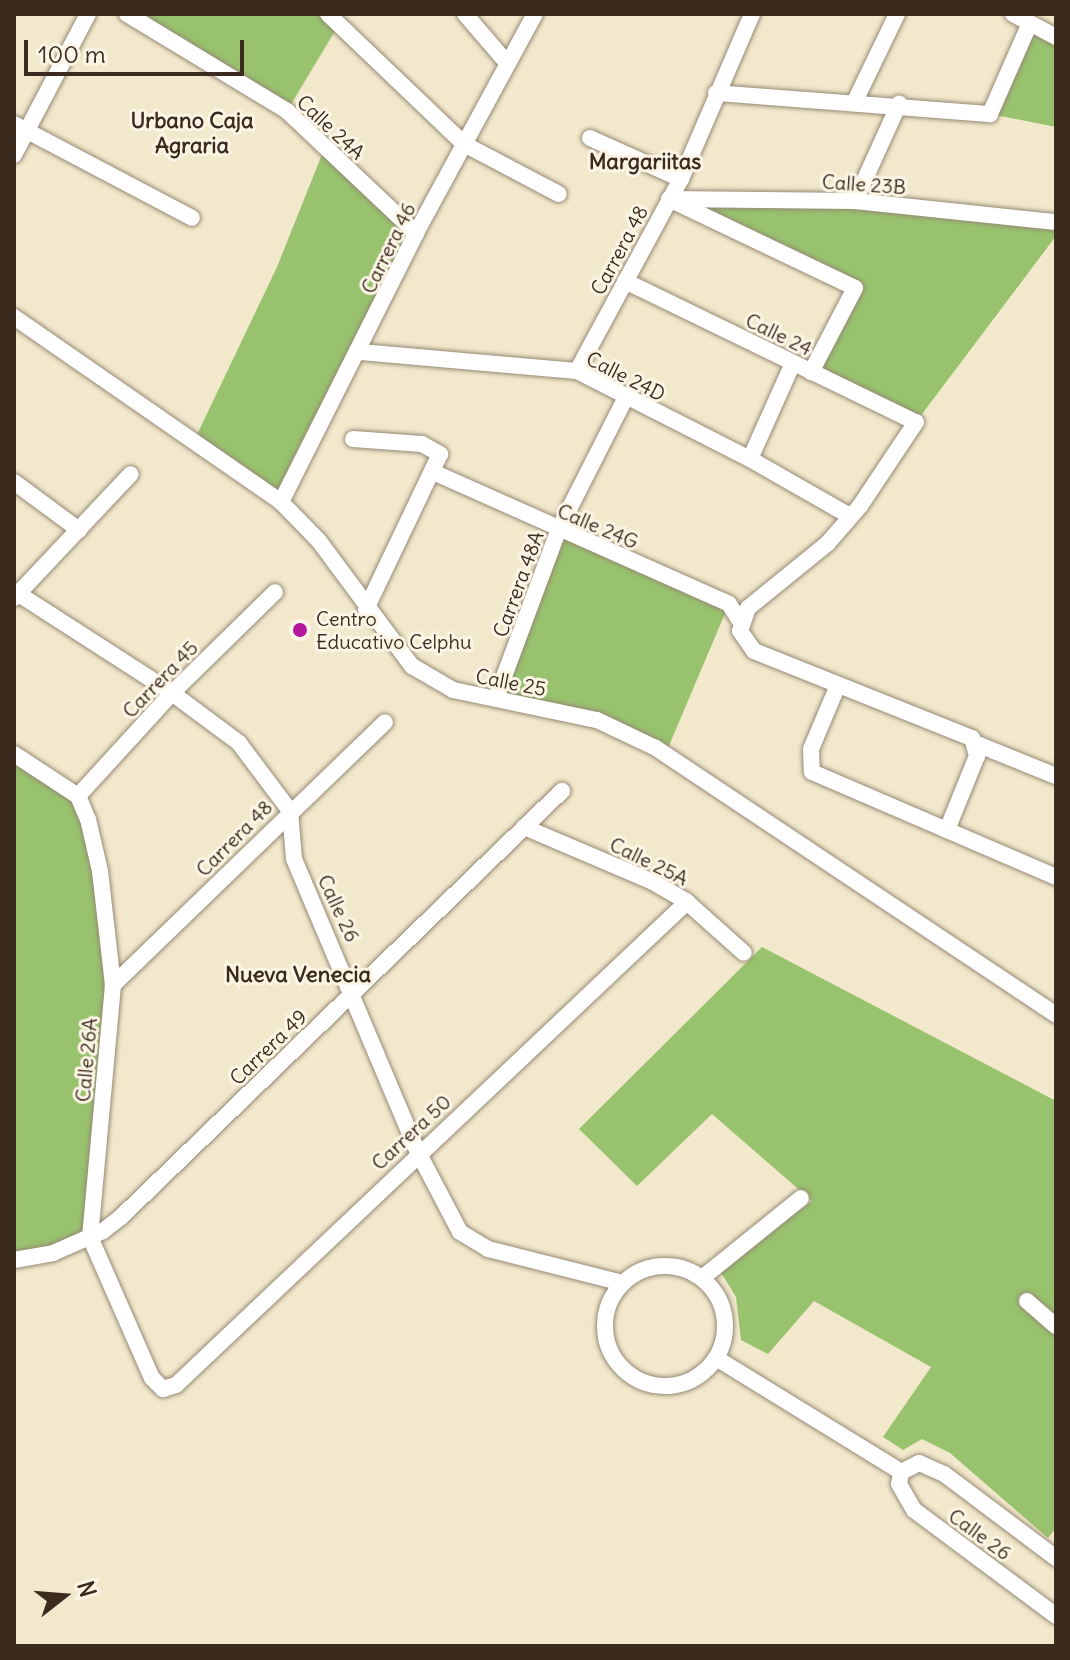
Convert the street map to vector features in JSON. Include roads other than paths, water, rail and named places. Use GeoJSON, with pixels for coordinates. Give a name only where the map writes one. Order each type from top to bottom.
{"type":"FeatureCollection","features":[{"type":"Feature","properties":{"kind":"street"},"geometry":{"type":"LineString","coordinates":[[14,155],[21,127],[88,14]]}},
{"type":"Feature","properties":{"kind":"street","name":"Calle 24A"},"geometry":{"type":"LineString","coordinates":[[127,14],[287,111],[416,233]]}},
{"type":"Feature","properties":{"kind":"street"},"geometry":{"type":"LineString","coordinates":[[328,14],[464,144],[559,194]]}},
{"type":"Feature","properties":{"kind":"street"},"geometry":{"type":"LineString","coordinates":[[465,14],[507,63]]}},
{"type":"Feature","properties":{"kind":"street","name":"Carrera 46"},"geometry":{"type":"LineString","coordinates":[[281,502],[360,352],[416,233],[535,14]]}},
{"type":"Feature","properties":{"kind":"street","name":"Carrera 48"},"geometry":{"type":"LineString","coordinates":[[577,371],[681,179],[752,14]]}},
{"type":"Feature","properties":{"kind":"street"},"geometry":{"type":"LineString","coordinates":[[855,101],[897,14]]}},
{"type":"Feature","properties":{"kind":"street"},"geometry":{"type":"LineString","coordinates":[[1013,14],[1056,37]]}},
{"type":"Feature","properties":{"kind":"street"},"geometry":{"type":"LineString","coordinates":[[716,93],[899,104],[990,114],[1030,23]]}},
{"type":"Feature","properties":{"kind":"street"},"geometry":{"type":"LineString","coordinates":[[855,201],[899,104]]}},
{"type":"Feature","properties":{"kind":"street"},"geometry":{"type":"LineString","coordinates":[[21,127],[192,218]]}},
{"type":"Feature","properties":{"kind":"street"},"geometry":{"type":"LineString","coordinates":[[590,138],[681,179]]}},
{"type":"Feature","properties":{"kind":"street"},"geometry":{"type":"LineString","coordinates":[[669,199],[855,288],[811,372]]}},
{"type":"Feature","properties":{"kind":"street","name":"Calle 23B"},"geometry":{"type":"LineString","coordinates":[[669,199],[855,201],[1056,222]]}},
{"type":"Feature","properties":{"kind":"street","name":"Calle 24"},"geometry":{"type":"LineString","coordinates":[[625,281],[916,422],[855,511]]}},
{"type":"Feature","properties":{"kind":"street","name":"Calle 25"},"geometry":{"type":"LineString","coordinates":[[14,317],[281,502],[319,541],[366,609],[412,666],[453,690],[597,720],[656,748],[1056,1015]]}},
{"type":"Feature","properties":{"kind":"street","name":"Calle 24D"},"geometry":{"type":"LineString","coordinates":[[360,352],[577,371],[625,399],[855,511]]}},
{"type":"Feature","properties":{"kind":"street"},"geometry":{"type":"LineString","coordinates":[[750,459],[793,363]]}},
{"type":"Feature","properties":{"kind":"street","name":"Carrera 48A"},"geometry":{"type":"LineString","coordinates":[[496,698],[558,531],[625,399]]}},
{"type":"Feature","properties":{"kind":"street"},"geometry":{"type":"LineString","coordinates":[[353,439],[422,444],[440,454],[366,609]]}},
{"type":"Feature","properties":{"kind":"street","name":"Calle 24G"},"geometry":{"type":"LineString","coordinates":[[433,472],[558,531],[729,604],[740,621],[742,640],[754,651],[1056,776]]}},
{"type":"Feature","properties":{"kind":"street"},"geometry":{"type":"LineString","coordinates":[[131,474],[15,594],[172,693],[239,743],[290,811]]}},
{"type":"Feature","properties":{"kind":"street"},"geometry":{"type":"LineString","coordinates":[[14,482],[79,530]]}},
{"type":"Feature","properties":{"kind":"street"},"geometry":{"type":"LineString","coordinates":[[740,621],[748,608],[798,570],[855,511]]}},
{"type":"Feature","properties":{"kind":"street","name":"Carrera 45"},"geometry":{"type":"LineString","coordinates":[[78,796],[172,693],[275,592]]}},
{"type":"Feature","properties":{"kind":"street"},"geometry":{"type":"LineString","coordinates":[[838,685],[811,749],[812,772],[1056,877]]}},
{"type":"Feature","properties":{"kind":"street","name":"Carrera 48"},"geometry":{"type":"LineString","coordinates":[[113,985],[385,722]]}},
{"type":"Feature","properties":{"kind":"street"},"geometry":{"type":"LineString","coordinates":[[947,830],[971,773],[977,744]]}},
{"type":"Feature","properties":{"kind":"street"},"geometry":{"type":"LineString","coordinates":[[14,754],[78,796]]}},
{"type":"Feature","properties":{"kind":"street","name":"Carrera 49"},"geometry":{"type":"LineString","coordinates":[[14,1260],[53,1253],[90,1237],[122,1216],[562,791]]}},
{"type":"Feature","properties":{"kind":"street","name":"Calle 26A"},"geometry":{"type":"LineString","coordinates":[[78,796],[100,871],[113,985],[90,1237],[152,1378],[163,1389]]}},
{"type":"Feature","properties":{"kind":"street","name":"Calle 26"},"geometry":{"type":"LineString","coordinates":[[290,811],[294,859],[355,992],[418,1152],[448,1216],[471,1242],[622,1283]]}},
{"type":"Feature","properties":{"kind":"street","name":"Calle 25A"},"geometry":{"type":"LineString","coordinates":[[524,827],[653,882],[687,902],[744,953]]}},
{"type":"Feature","properties":{"kind":"street","name":"Carrera 50"},"geometry":{"type":"LineString","coordinates":[[163,1389],[176,1385],[418,1152],[687,902]]}},
{"type":"Feature","properties":{"kind":"street"},"geometry":{"type":"LineString","coordinates":[[702,1278],[801,1198]]}},
{"type":"Feature","properties":{"kind":"street"},"geometry":{"type":"LineString","coordinates":[[660,1265],[702,1278],[724,1315],[716,1358],[697,1378],[672,1387],[645,1383],[622,1369],[608,1346],[605,1319],[622,1283],[660,1265]]}},
{"type":"Feature","properties":{"kind":"street"},"geometry":{"type":"LineString","coordinates":[[1027,1301],[1056,1326]]}},
{"type":"Feature","properties":{"kind":"street"},"geometry":{"type":"LineString","coordinates":[[716,1358],[901,1472]]}},
{"type":"Feature","properties":{"kind":"street","name":"Calle 26"},"geometry":{"type":"LineString","coordinates":[[1056,1558],[944,1474],[919,1463],[901,1472],[899,1484],[914,1510],[1056,1616]]}},
{"type":"Feature","properties":{"kind":"place","name":"Centro Educativo Celphu"},"geometry":{"type":"Point","coordinates":[300,630]}},
{"type":"Feature","properties":{"kind":"district","name":"Urbano Caja Agraria"},"geometry":{"type":"Point","coordinates":[192,132]}},
{"type":"Feature","properties":{"kind":"district","name":"Margariitas"},"geometry":{"type":"Point","coordinates":[645,162]}},
{"type":"Feature","properties":{"kind":"district","name":"Nueva Venecia"},"geometry":{"type":"Point","coordinates":[298,975]}}]}
